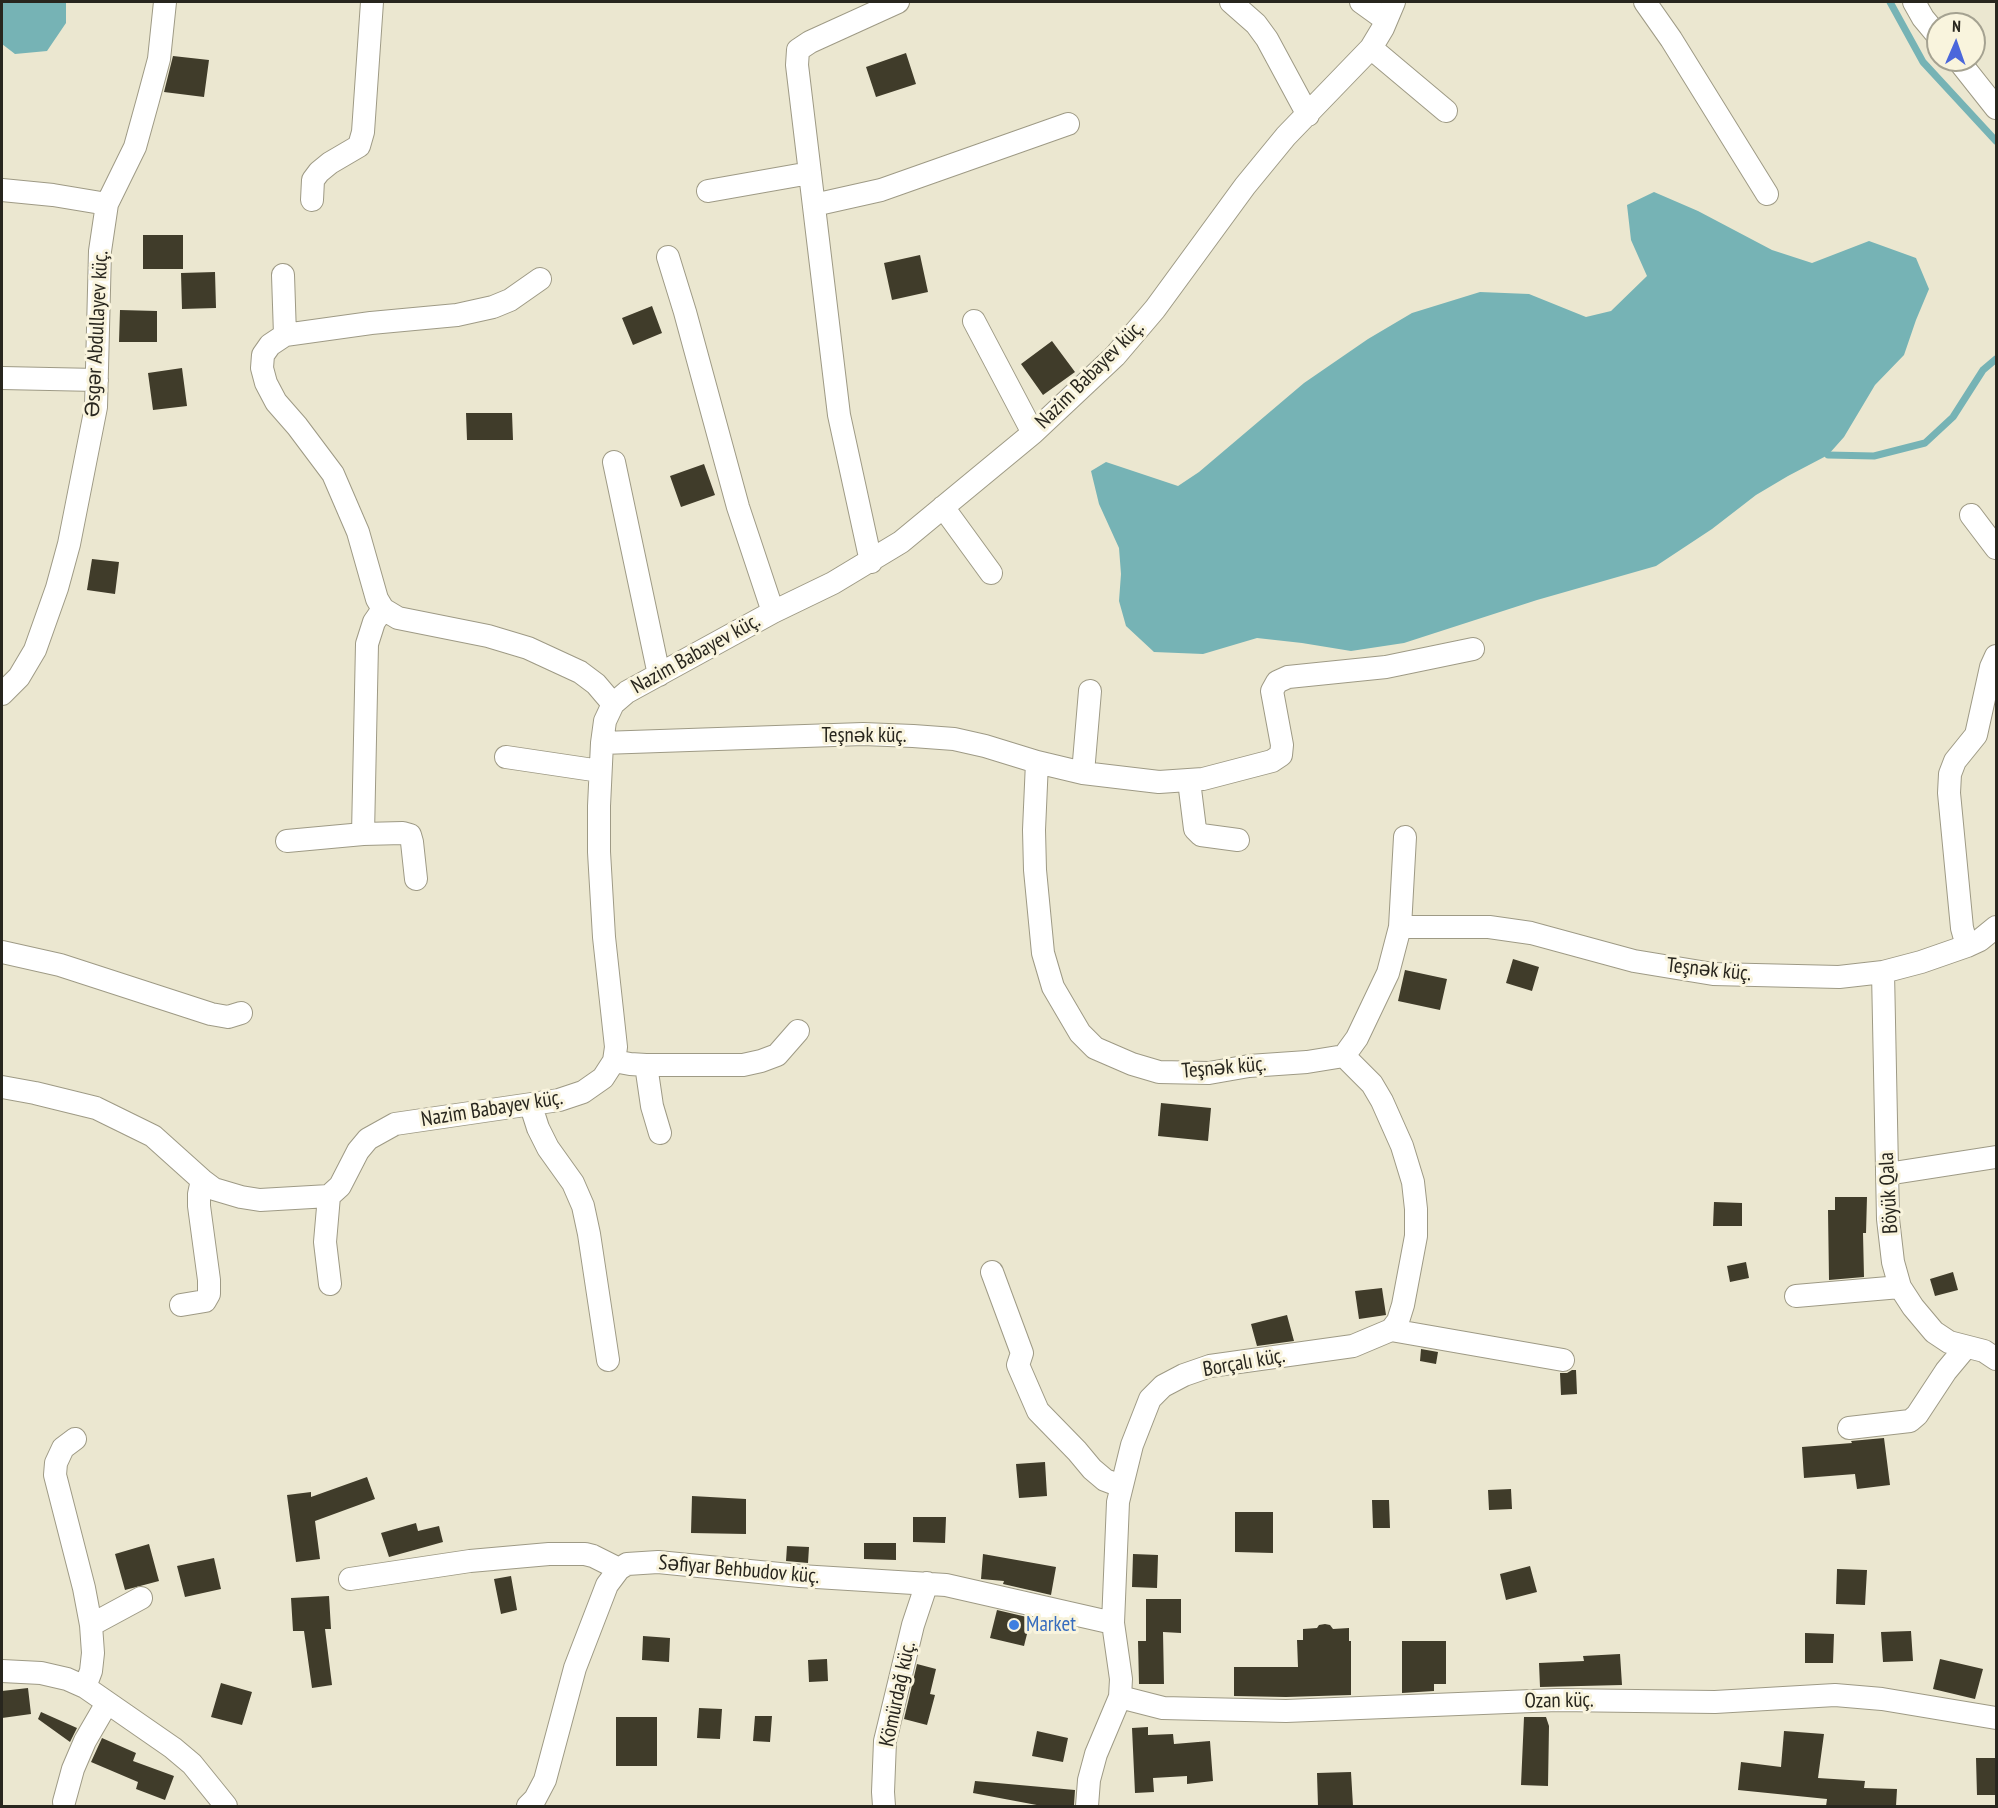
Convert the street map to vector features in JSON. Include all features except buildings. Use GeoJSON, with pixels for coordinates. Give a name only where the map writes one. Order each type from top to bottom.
{"type":"FeatureCollection","features":[{"type":"Feature","properties":{"kind":"street","name":"Əsgər Abdullayev küç."},"geometry":{"type":"LineString","coordinates":[[2,694],[19,677],[35,650],[57,588],[69,544],[96,407],[100,251],[106,204],[135,147],[159,59],[165,2]]}},
{"type":"Feature","properties":{"kind":"street"},"geometry":{"type":"LineString","coordinates":[[312,200],[313,180],[319,172],[359,146],[363,132],[372,2]]}},
{"type":"Feature","properties":{"kind":"street"},"geometry":{"type":"LineString","coordinates":[[871,562],[839,415],[797,65],[798,51],[810,42],[898,2]]}},
{"type":"Feature","properties":{"kind":"street"},"geometry":{"type":"LineString","coordinates":[[1232,2],[1256,24],[1267,39],[1308,115]]}},
{"type":"Feature","properties":{"kind":"street"},"geometry":{"type":"LineString","coordinates":[[1361,2],[1390,11]]}},
{"type":"Feature","properties":{"kind":"street"},"geometry":{"type":"LineString","coordinates":[[1645,2],[1671,39],[1767,194]]}},
{"type":"Feature","properties":{"kind":"street"},"geometry":{"type":"LineString","coordinates":[[1914,2],[1926,22]]}},
{"type":"Feature","properties":{"kind":"street","name":"Nazim Babayev küç."},"geometry":{"type":"LineString","coordinates":[[329,1196],[340,1186],[358,1151],[368,1139],[395,1124],[531,1106],[559,1100],[583,1092],[603,1078],[614,1061],[616,1047],[604,937],[599,852],[602,743],[605,721],[614,704],[627,692],[772,612],[871,562],[901,542],[1033,433],[1114,356],[1142,325],[1197,254],[1245,186],[1286,136],[1371,48],[1390,11]]}},
{"type":"Feature","properties":{"kind":"street"},"geometry":{"type":"LineString","coordinates":[[1371,48],[1446,111]]}},
{"type":"Feature","properties":{"kind":"street"},"geometry":{"type":"LineString","coordinates":[[1968,72],[1996,108]]}},
{"type":"Feature","properties":{"kind":"street"},"geometry":{"type":"LineString","coordinates":[[814,205],[881,190],[1068,124]]}},
{"type":"Feature","properties":{"kind":"street"},"geometry":{"type":"LineString","coordinates":[[708,191],[810,173]]}},
{"type":"Feature","properties":{"kind":"street"},"geometry":{"type":"LineString","coordinates":[[2,190],[53,195],[106,204]]}},
{"type":"Feature","properties":{"kind":"street"},"geometry":{"type":"LineString","coordinates":[[668,257],[738,507],[772,612]]}},
{"type":"Feature","properties":{"kind":"street"},"geometry":{"type":"LineString","coordinates":[[283,276],[285,335]]}},
{"type":"Feature","properties":{"kind":"street"},"geometry":{"type":"LineString","coordinates":[[540,279],[510,300],[493,307],[466,313],[285,335],[270,345],[263,355],[262,368],[266,383],[276,402],[333,474],[358,532],[377,599],[383,609],[398,618],[488,636],[528,648],[580,672],[596,684],[614,704]]}},
{"type":"Feature","properties":{"kind":"street"},"geometry":{"type":"LineString","coordinates":[[974,321],[1033,433]]}},
{"type":"Feature","properties":{"kind":"street"},"geometry":{"type":"LineString","coordinates":[[2,378],[97,380]]}},
{"type":"Feature","properties":{"kind":"street"},"geometry":{"type":"LineString","coordinates":[[614,462],[659,675]]}},
{"type":"Feature","properties":{"kind":"street"},"geometry":{"type":"LineString","coordinates":[[943,507],[991,573]]}},
{"type":"Feature","properties":{"kind":"street"},"geometry":{"type":"LineString","coordinates":[[1971,515],[1996,548]]}},
{"type":"Feature","properties":{"kind":"street"},"geometry":{"type":"LineString","coordinates":[[363,834],[368,644],[374,622],[383,609]]}},
{"type":"Feature","properties":{"kind":"street"},"geometry":{"type":"LineString","coordinates":[[1037,762],[1083,773],[1159,782],[1189,781],[1272,761],[1281,755],[1282,745],[1272,691],[1277,682],[1288,677],[1404,664],[1473,649]]}},
{"type":"Feature","properties":{"kind":"street"},"geometry":{"type":"LineString","coordinates":[[1967,945],[1962,928],[1949,793],[1950,774],[1955,761],[1976,735],[1991,667],[1996,656]]}},
{"type":"Feature","properties":{"kind":"street"},"geometry":{"type":"LineString","coordinates":[[1083,773],[1090,691]]}},
{"type":"Feature","properties":{"kind":"street","name":"Teşnək küç."},"geometry":{"type":"LineString","coordinates":[[602,743],[863,734],[913,736],[954,739],[1037,762],[1034,830],[1042,953],[1053,987],[1064,1007],[1080,1033],[1095,1048],[1131,1064],[1159,1072],[1190,1073],[1209,1073],[1249,1066],[1307,1062],[1344,1056]]}},
{"type":"Feature","properties":{"kind":"street"},"geometry":{"type":"LineString","coordinates":[[506,757],[600,771]]}},
{"type":"Feature","properties":{"kind":"street"},"geometry":{"type":"LineString","coordinates":[[1189,781],[1196,829],[1202,835],[1238,840]]}},
{"type":"Feature","properties":{"kind":"street"},"geometry":{"type":"LineString","coordinates":[[287,842],[363,834],[403,833],[410,835],[416,879]]}},
{"type":"Feature","properties":{"kind":"street"},"geometry":{"type":"LineString","coordinates":[[1405,837],[1400,927],[1388,973],[1357,1038],[1344,1056],[1372,1084],[1382,1101],[1402,1146],[1413,1182],[1416,1236],[1403,1305],[1398,1321],[1391,1330],[1563,1360]]}},
{"type":"Feature","properties":{"kind":"street","name":"Teşnək küç."},"geometry":{"type":"LineString","coordinates":[[1400,927],[1489,927],[1531,933],[1634,961],[1713,974],[1839,977],[1883,972],[1921,962],[1980,940],[1996,927]]}},
{"type":"Feature","properties":{"kind":"street"},"geometry":{"type":"LineString","coordinates":[[2,952],[60,965],[211,1014],[228,1017],[241,1013]]}},
{"type":"Feature","properties":{"kind":"street","name":"Böyük Qala"},"geometry":{"type":"LineString","coordinates":[[1883,972],[1889,1230],[1893,1262],[1900,1287],[1934,1332],[1949,1342],[1984,1351],[1996,1359]]}},
{"type":"Feature","properties":{"kind":"street"},"geometry":{"type":"LineString","coordinates":[[614,1061],[646,1065],[743,1065],[777,1055],[798,1031]]}},
{"type":"Feature","properties":{"kind":"street"},"geometry":{"type":"LineString","coordinates":[[646,1065],[652,1106],[660,1133]]}},
{"type":"Feature","properties":{"kind":"street"},"geometry":{"type":"LineString","coordinates":[[2,1088],[35,1093],[96,1108],[153,1136],[202,1180],[226,1194],[260,1200],[329,1196],[325,1242],[330,1284]]}},
{"type":"Feature","properties":{"kind":"street"},"geometry":{"type":"LineString","coordinates":[[531,1106],[548,1148],[573,1184],[583,1206],[608,1360]]}},
{"type":"Feature","properties":{"kind":"street"},"geometry":{"type":"LineString","coordinates":[[1887,1174],[1996,1157]]}},
{"type":"Feature","properties":{"kind":"street"},"geometry":{"type":"LineString","coordinates":[[182,1305],[205,1301],[209,1294],[199,1206],[202,1180]]}},
{"type":"Feature","properties":{"kind":"street"},"geometry":{"type":"LineString","coordinates":[[992,1272],[1022,1353],[1018,1365],[1038,1411],[1092,1469],[1105,1480],[1121,1486]]}},
{"type":"Feature","properties":{"kind":"street"},"geometry":{"type":"LineString","coordinates":[[1796,1296],[1900,1287]]}},
{"type":"Feature","properties":{"kind":"street","name":"Borçalı küç."},"geometry":{"type":"LineString","coordinates":[[1087,1806],[1089,1780],[1095,1754],[1120,1697],[1121,1679],[1113,1623],[1118,1502],[1144,1410],[1150,1399],[1163,1386],[1184,1375],[1210,1366],[1353,1346],[1391,1330]]}},
{"type":"Feature","properties":{"kind":"street"},"geometry":{"type":"LineString","coordinates":[[1849,1428],[1910,1421],[1917,1415],[1946,1371],[1966,1347]]}},
{"type":"Feature","properties":{"kind":"street"},"geometry":{"type":"LineString","coordinates":[[75,1438],[63,1448],[56,1463],[55,1475],[84,1588],[90,1625],[93,1653],[91,1671],[85,1687]]}},
{"type":"Feature","properties":{"kind":"street"},"geometry":{"type":"LineString","coordinates":[[350,1579],[470,1561],[549,1554],[585,1554],[619,1569],[607,1585],[576,1668],[545,1779],[535,1799],[528,1806]]}},
{"type":"Feature","properties":{"kind":"street","name":"Səfiyar Behbudov küç."},"geometry":{"type":"LineString","coordinates":[[619,1569],[633,1562],[658,1562],[800,1576],[927,1583],[962,1587],[1113,1623]]}},
{"type":"Feature","properties":{"kind":"street","name":"Kömürdağ küç."},"geometry":{"type":"LineString","coordinates":[[884,1806],[885,1741],[913,1625],[927,1583]]}},
{"type":"Feature","properties":{"kind":"street"},"geometry":{"type":"LineString","coordinates":[[90,1625],[141,1598]]}},
{"type":"Feature","properties":{"kind":"street"},"geometry":{"type":"LineString","coordinates":[[2,1671],[41,1673],[67,1679],[85,1687],[192,1764],[226,1806]]}},
{"type":"Feature","properties":{"kind":"street","name":"Ozan küç."},"geometry":{"type":"LineString","coordinates":[[1120,1697],[1163,1708],[1286,1711],[1557,1700],[1715,1702],[1835,1695],[1882,1699],[1996,1718]]}},
{"type":"Feature","properties":{"kind":"street"},"geometry":{"type":"LineString","coordinates":[[64,1802],[85,1741],[107,1703]]}},
{"type":"Feature","properties":{"kind":"water"},"geometry":{"type":"Polygon","coordinates":[[[2,2],[66,2],[66,23],[47,51],[15,54],[2,44],[2,2]]]}},
{"type":"Feature","properties":{"kind":"water"},"geometry":{"type":"Polygon","coordinates":[[[1654,192],[1698,211],[1772,250],[1812,263],[1869,241],[1916,258],[1929,289],[1904,355],[1875,385],[1844,437],[1828,455],[1756,495],[1712,529],[1656,566],[1537,600],[1404,643],[1351,651],[1257,638],[1203,654],[1154,652],[1126,626],[1119,601],[1121,574],[1119,548],[1099,504],[1091,471],[1106,462],[1178,486],[1199,472],[1304,383],[1368,339],[1412,313],[1480,292],[1529,294],[1586,317],[1611,311],[1647,276],[1631,240],[1627,205],[1654,192]]]}},
{"type":"Feature","properties":{"kind":"waterway"},"geometry":{"type":"LineString","coordinates":[[1890,2],[1923,62],[1996,141]]}},
{"type":"Feature","properties":{"kind":"waterway"},"geometry":{"type":"LineString","coordinates":[[1828,455],[1874,456],[1925,443],[1953,417],[1983,370],[1996,359]]}},
{"type":"Feature","properties":{"kind":"place","name":"Market"},"geometry":{"type":"Point","coordinates":[1014,1625]}}]}
